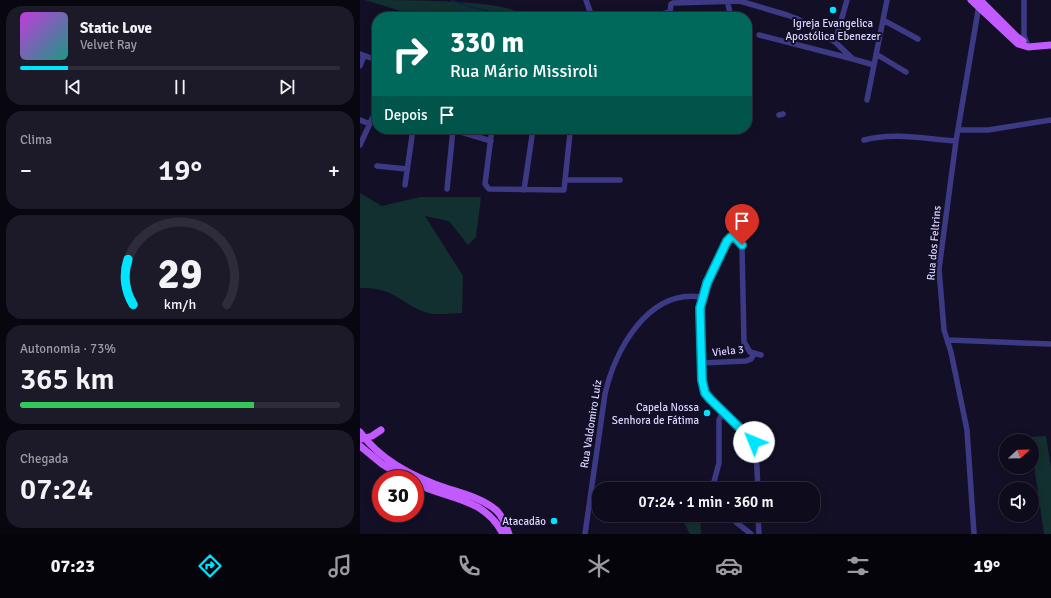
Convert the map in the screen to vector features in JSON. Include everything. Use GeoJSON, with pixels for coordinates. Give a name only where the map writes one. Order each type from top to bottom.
{"type":"FeatureCollection","features":[{"type":"Feature","properties":{"kind":"main road"},"geometry":{"type":"LineString","coordinates":[[971,0],[980,3],[1023,40],[1051,42]]}},
{"type":"Feature","properties":{"kind":"main road"},"geometry":{"type":"LineString","coordinates":[[980,3],[1018,44],[1037,47],[1051,45]]}},
{"type":"Feature","properties":{"kind":"main road"},"geometry":{"type":"LineString","coordinates":[[363,438],[381,430]]}},
{"type":"Feature","properties":{"kind":"main road"},"geometry":{"type":"LineString","coordinates":[[360,432],[363,438],[385,457],[409,473],[474,498],[492,507],[500,515],[509,534]]}},
{"type":"Feature","properties":{"kind":"main road"},"geometry":{"type":"LineString","coordinates":[[360,446],[392,470]]}},
{"type":"Feature","properties":{"kind":"main road"},"geometry":{"type":"LineString","coordinates":[[424,486],[481,508],[495,520],[503,534]]}},
{"type":"Feature","properties":{"kind":"street"},"geometry":{"type":"LineString","coordinates":[[586,0],[590,12]]}},
{"type":"Feature","properties":{"kind":"street"},"geometry":{"type":"LineString","coordinates":[[727,0],[729,12]]}},
{"type":"Feature","properties":{"kind":"street"},"geometry":{"type":"LineString","coordinates":[[671,12],[671,4],[673,3],[727,0],[746,3],[795,17],[835,42],[853,59]]}},
{"type":"Feature","properties":{"kind":"street"},"geometry":{"type":"LineString","coordinates":[[835,42],[847,0]]}},
{"type":"Feature","properties":{"kind":"street"},"geometry":{"type":"LineString","coordinates":[[867,100],[887,0]]}},
{"type":"Feature","properties":{"kind":"street"},"geometry":{"type":"LineString","coordinates":[[1023,40],[1024,0]]}},
{"type":"Feature","properties":{"kind":"street","name":"Rua dos Feltrins"},"geometry":{"type":"LineString","coordinates":[[974,534],[967,430],[942,317],[939,269],[956,141],[980,3]]}},
{"type":"Feature","properties":{"kind":"street"},"geometry":{"type":"LineString","coordinates":[[883,20],[918,39]]}},
{"type":"Feature","properties":{"kind":"street"},"geometry":{"type":"LineString","coordinates":[[758,35],[874,64]]}},
{"type":"Feature","properties":{"kind":"street"},"geometry":{"type":"LineString","coordinates":[[876,54],[906,72]]}},
{"type":"Feature","properties":{"kind":"street"},"geometry":{"type":"LineString","coordinates":[[360,66],[362,55],[372,58]]}},
{"type":"Feature","properties":{"kind":"street"},"geometry":{"type":"LineString","coordinates":[[360,145],[372,119]]}},
{"type":"Feature","properties":{"kind":"street"},"geometry":{"type":"LineString","coordinates":[[360,120],[370,124]]}},
{"type":"Feature","properties":{"kind":"street"},"geometry":{"type":"LineString","coordinates":[[958,130],[988,130],[1051,120]]}},
{"type":"Feature","properties":{"kind":"street"},"geometry":{"type":"LineString","coordinates":[[405,185],[412,134]]}},
{"type":"Feature","properties":{"kind":"street"},"geometry":{"type":"LineString","coordinates":[[447,189],[451,134]]}},
{"type":"Feature","properties":{"kind":"street"},"geometry":{"type":"LineString","coordinates":[[468,134],[491,141]]}},
{"type":"Feature","properties":{"kind":"street"},"geometry":{"type":"LineString","coordinates":[[492,134],[486,187],[489,189],[562,191],[566,180],[570,134]]}},
{"type":"Feature","properties":{"kind":"street"},"geometry":{"type":"LineString","coordinates":[[524,190],[532,134]]}},
{"type":"Feature","properties":{"kind":"street"},"geometry":{"type":"LineString","coordinates":[[864,140],[876,137],[897,136],[956,141]]}},
{"type":"Feature","properties":{"kind":"street"},"geometry":{"type":"LineString","coordinates":[[377,166],[407,169]]}},
{"type":"Feature","properties":{"kind":"street"},"geometry":{"type":"LineString","coordinates":[[566,180],[620,180]]}},
{"type":"Feature","properties":{"kind":"street"},"geometry":{"type":"LineString","coordinates":[[758,482],[756,449],[754,442],[705,393],[702,363],[701,297],[725,244],[731,237],[737,238],[743,249],[744,342],[747,349],[754,354],[761,355]]}},
{"type":"Feature","properties":{"kind":"street","name":"Rua Valdomiro Luíz"},"geometry":{"type":"LineString","coordinates":[[585,534],[605,394],[609,376],[619,351],[646,318],[661,305],[681,297],[701,297]]}},
{"type":"Feature","properties":{"kind":"street"},"geometry":{"type":"LineString","coordinates":[[948,340],[1051,344]]}},
{"type":"Feature","properties":{"kind":"street","name":"Viela 3"},"geometry":{"type":"LineString","coordinates":[[702,363],[746,361],[751,359],[754,354]]}},
{"type":"Feature","properties":{"kind":"street"},"geometry":{"type":"LineString","coordinates":[[714,482],[719,463],[719,420],[723,412]]}},
{"type":"Feature","properties":{"kind":"street"},"geometry":{"type":"LineString","coordinates":[[736,522],[749,532],[758,532]]}},
{"type":"Feature","properties":{"kind":"green space"},"geometry":{"type":"Polygon","coordinates":[[[365,0],[444,1],[504,7],[515,11],[515,12],[404,12],[365,0]]]}},
{"type":"Feature","properties":{"kind":"green space"},"geometry":{"type":"Polygon","coordinates":[[[360,193],[382,206],[420,197],[481,197],[476,237],[468,245],[449,221],[425,216],[463,276],[462,313],[429,313],[381,290],[360,288],[360,193]]]}},
{"type":"Feature","properties":{"kind":"green space"},"geometry":{"type":"Polygon","coordinates":[[[1039,436],[1046,436],[1051,468],[1051,534],[1044,534],[1039,499],[1039,482],[1036,482],[1035,474],[1039,474],[1039,436]]]}},
{"type":"Feature","properties":{"kind":"green space"},"geometry":{"type":"Polygon","coordinates":[[[684,522],[700,522],[701,534],[690,534],[684,522]]]}},
{"type":"Feature","properties":{"kind":"waterway"},"geometry":{"type":"LineString","coordinates":[[451,0],[471,7],[494,12]]}},
{"type":"Feature","properties":{"kind":"place","name":"Igreja Evangelica Apostólica Ebenezer"},"geometry":{"type":"Point","coordinates":[833,10]}},
{"type":"Feature","properties":{"kind":"place","name":"Capela Nossa Senhora de Fátima"},"geometry":{"type":"Point","coordinates":[707,413]}},
{"type":"Feature","properties":{"kind":"place","name":"Atacadão"},"geometry":{"type":"Point","coordinates":[554,521]}},
{"type":"Feature","properties":{"kind":"route"},"geometry":{"type":"LineString","coordinates":[[742,245],[735,237],[731,237],[727,241],[701,297],[700,317],[702,380],[707,396],[752,438],[754,442]]}}]}
